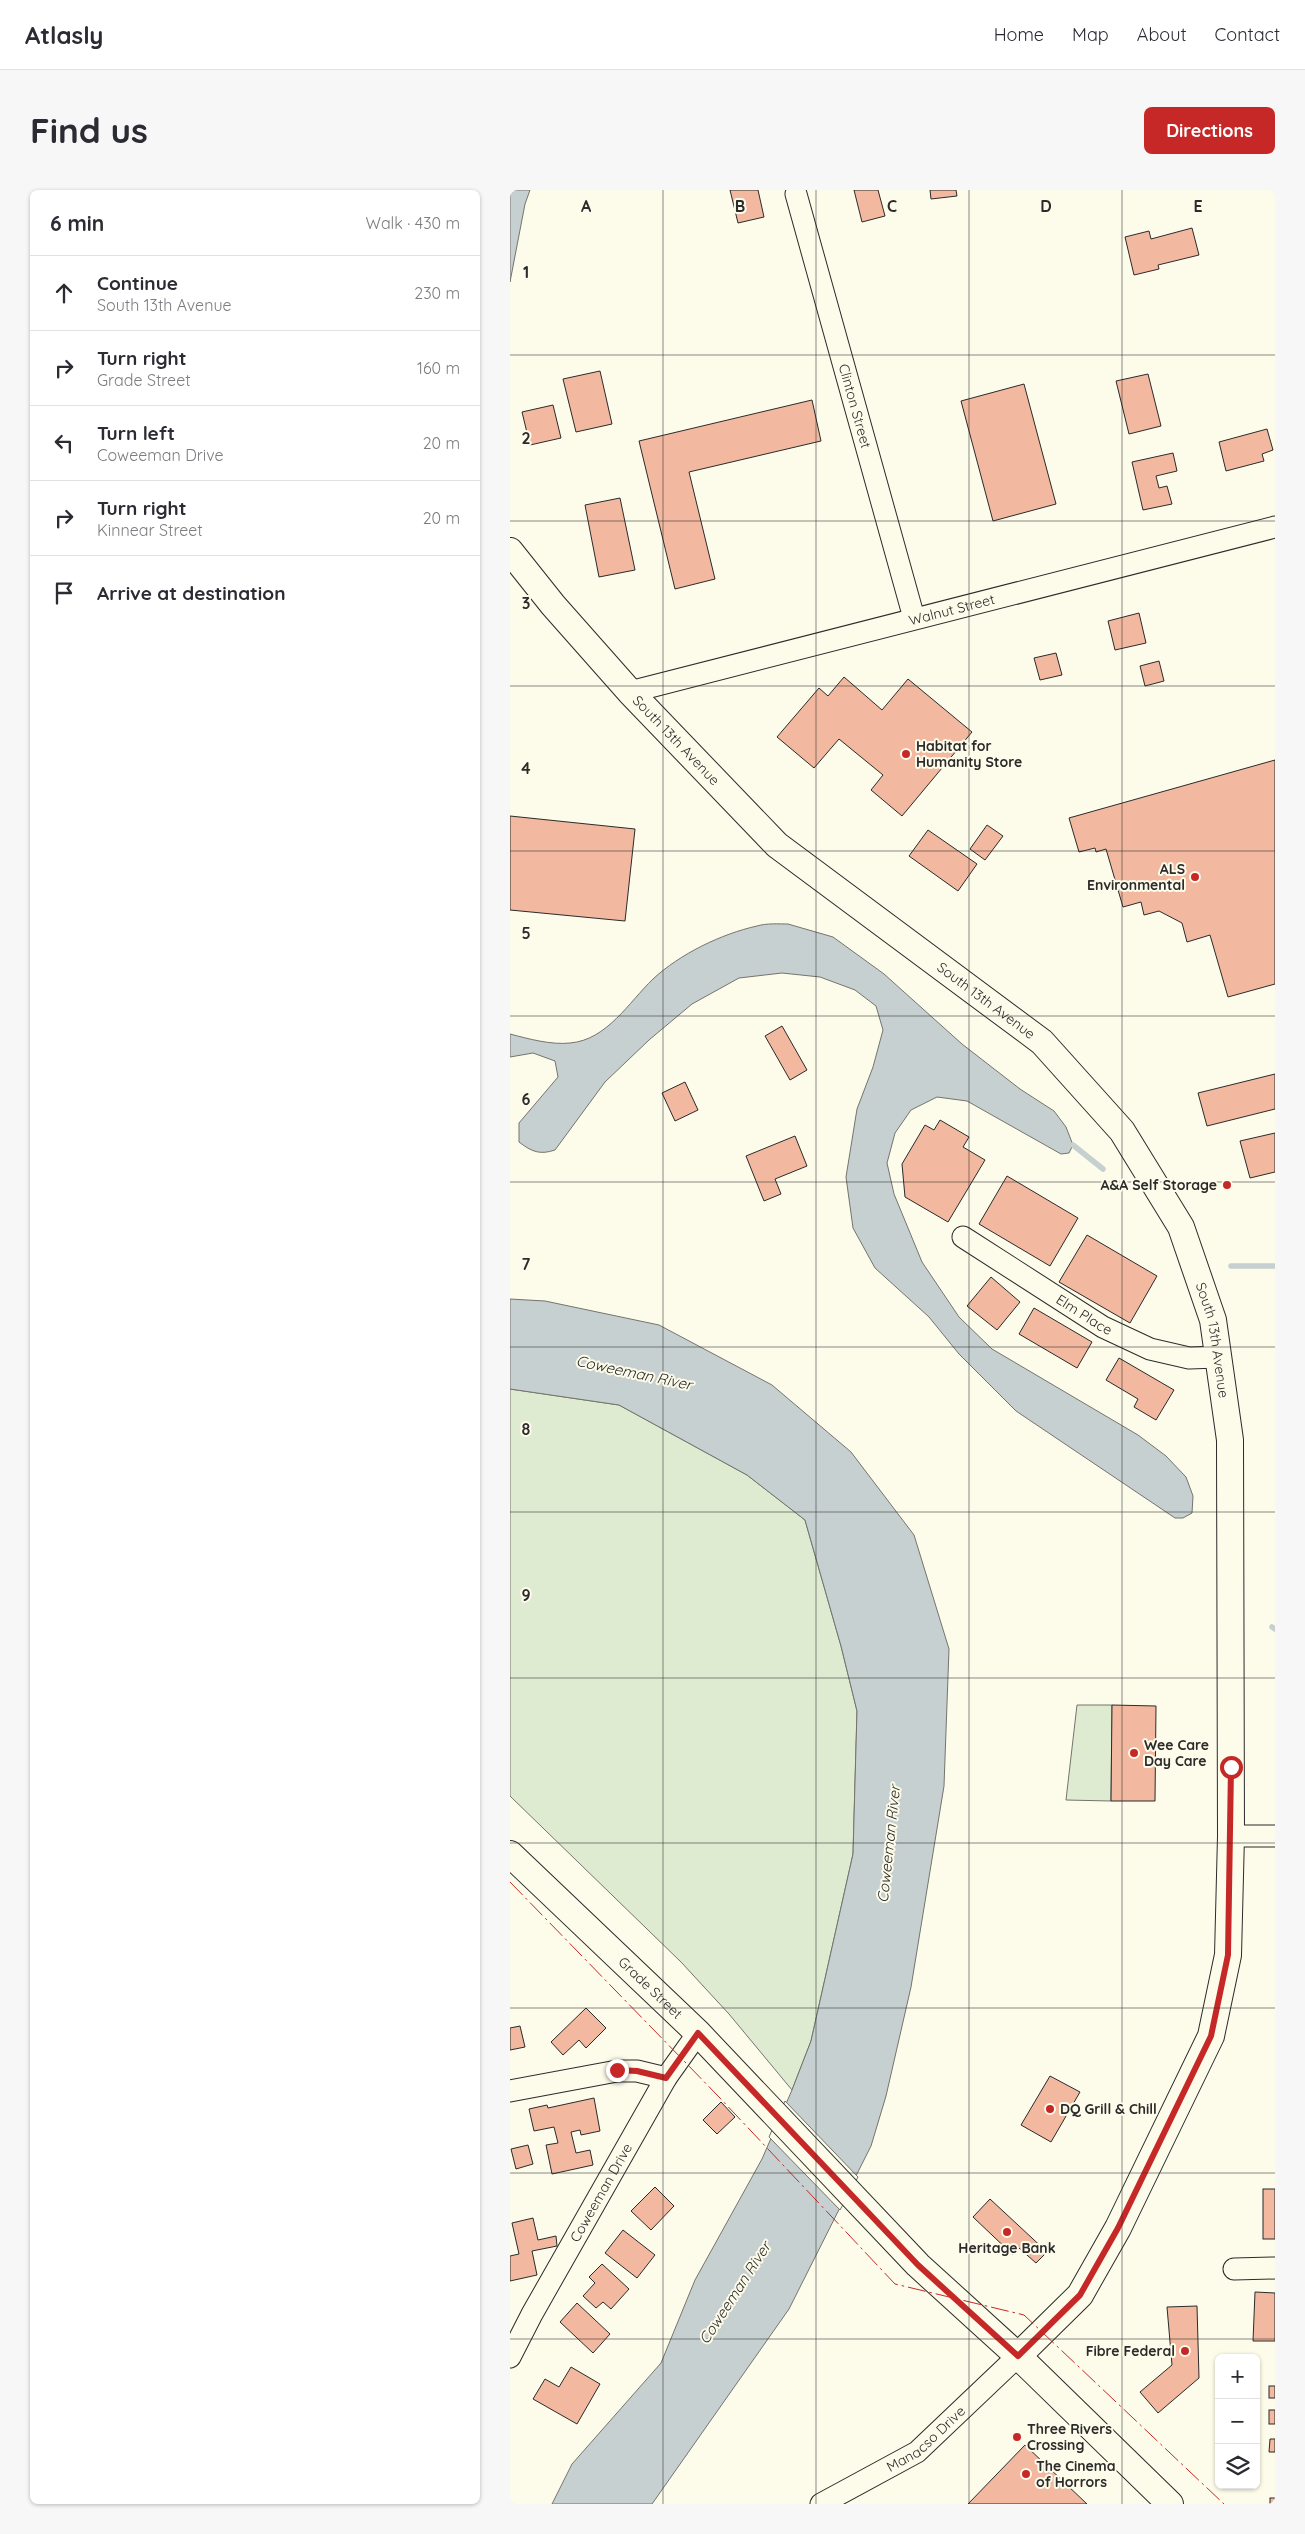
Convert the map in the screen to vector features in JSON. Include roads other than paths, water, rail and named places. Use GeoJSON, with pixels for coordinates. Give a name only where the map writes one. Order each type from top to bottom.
{"type":"FeatureCollection","features":[{"type":"Feature","properties":{"kind":"main road","name":"South 13th Avenue"},"geometry":{"type":"LineString","coordinates":[[510,551],[630,692],[777,845],[1042,1042],[1122,1131],[1181,1227],[1213,1320],[1230,1440],[1231,1836],[1228,1955],[1211,2036],[1118,2228],[1080,2295],[1018,2356]]}},
{"type":"Feature","properties":{"kind":"main road","name":"Grade Street"},"geometry":{"type":"LineString","coordinates":[[510,1854],[698,2033],[918,2265],[1018,2356],[1170,2504]]}},
{"type":"Feature","properties":{"kind":"street","name":"Clinton Street"},"geometry":{"type":"LineString","coordinates":[[796,194],[914,618]]}},
{"type":"Feature","properties":{"kind":"street","name":"Walnut Street"},"geometry":{"type":"LineString","coordinates":[[630,692],[1275,527]]}},
{"type":"Feature","properties":{"kind":"street","name":"Elm Place"},"geometry":{"type":"LineString","coordinates":[[963,1237],[1103,1327],[1150,1349],[1189,1358],[1218,1357]]}},
{"type":"Feature","properties":{"kind":"street"},"geometry":{"type":"LineString","coordinates":[[1231,1836],[1275,1836]]}},
{"type":"Feature","properties":{"kind":"street","name":"Coweeman Drive"},"geometry":{"type":"LineString","coordinates":[[510,2357],[532,2314],[666,2078],[698,2033]]}},
{"type":"Feature","properties":{"kind":"street"},"geometry":{"type":"LineString","coordinates":[[510,2091],[617,2070],[637,2071],[666,2078]]}},
{"type":"Feature","properties":{"kind":"street"},"geometry":{"type":"LineString","coordinates":[[1234,2269],[1275,2268]]}},
{"type":"Feature","properties":{"kind":"street"},"geometry":{"type":"LineString","coordinates":[[510,2319],[532,2314]]}},
{"type":"Feature","properties":{"kind":"street","name":"Manacso Drive"},"geometry":{"type":"LineString","coordinates":[[820,2504],[917,2452],[1018,2356]]}},
{"type":"Feature","properties":{"kind":"water"},"geometry":{"type":"Polygon","coordinates":[[[510,190],[530,190],[525,204],[510,282],[510,190]]]}},
{"type":"Feature","properties":{"kind":"water"},"geometry":{"type":"Polygon","coordinates":[[[765,924],[788,924],[833,937],[884,974],[962,1044],[1020,1089],[1054,1111],[1066,1127],[1073,1145],[1069,1153],[1061,1154],[967,1101],[937,1097],[911,1110],[895,1133],[887,1163],[894,1194],[922,1262],[959,1317],[992,1349],[1138,1435],[1166,1456],[1186,1477],[1193,1496],[1192,1513],[1183,1518],[1175,1518],[1016,1411],[959,1354],[929,1317],[875,1268],[853,1228],[846,1177],[857,1109],[873,1067],[883,1030],[876,1006],[855,990],[820,977],[782,973],[739,978],[692,1004],[649,1040],[605,1082],[555,1150],[536,1152],[519,1142],[519,1123],[558,1077],[555,1061],[533,1053],[510,1057],[510,1034],[555,1043],[570,1043],[583,1040],[595,1035],[616,1019],[653,979],[688,953],[729,934],[765,924]]]}},
{"type":"Feature","properties":{"kind":"water","name":"Coweeman River"},"geometry":{"type":"Polygon","coordinates":[[[510,1299],[545,1301],[659,1325],[772,1385],[851,1452],[914,1535],[949,1649],[944,1786],[911,1987],[886,2096],[871,2146],[789,2309],[652,2504],[552,2504],[572,2464],[661,2363],[695,2280],[762,2159],[811,2041],[853,1854],[857,1711],[841,1646],[805,1520],[747,1475],[619,1405],[510,1389],[510,1299]]]}},
{"type":"Feature","properties":{"kind":"waterway"},"geometry":{"type":"LineString","coordinates":[[1073,1145],[1103,1169]]}},
{"type":"Feature","properties":{"kind":"waterway"},"geometry":{"type":"LineString","coordinates":[[1231,1266],[1275,1266]]}},
{"type":"Feature","properties":{"kind":"place","name":"Habitat for Humanity Store"},"geometry":{"type":"Point","coordinates":[906,754]}},
{"type":"Feature","properties":{"kind":"place","name":"ALS Environmental"},"geometry":{"type":"Point","coordinates":[1195,877]}},
{"type":"Feature","properties":{"kind":"place","name":"A&A Self Storage"},"geometry":{"type":"Point","coordinates":[1227,1185]}},
{"type":"Feature","properties":{"kind":"place","name":"Wee Care Day Care"},"geometry":{"type":"Point","coordinates":[1134,1753]}},
{"type":"Feature","properties":{"kind":"place","name":"DQ Grill & Chill"},"geometry":{"type":"Point","coordinates":[1050,2109]}},
{"type":"Feature","properties":{"kind":"place","name":"Heritage Bank"},"geometry":{"type":"Point","coordinates":[1007,2232]}},
{"type":"Feature","properties":{"kind":"place","name":"Fibre Federal"},"geometry":{"type":"Point","coordinates":[1185,2351]}},
{"type":"Feature","properties":{"kind":"place","name":"Three Rivers Crossing"},"geometry":{"type":"Point","coordinates":[1017,2437]}},
{"type":"Feature","properties":{"kind":"place","name":"The Cinema of Horrors"},"geometry":{"type":"Point","coordinates":[1026,2474]}}]}
